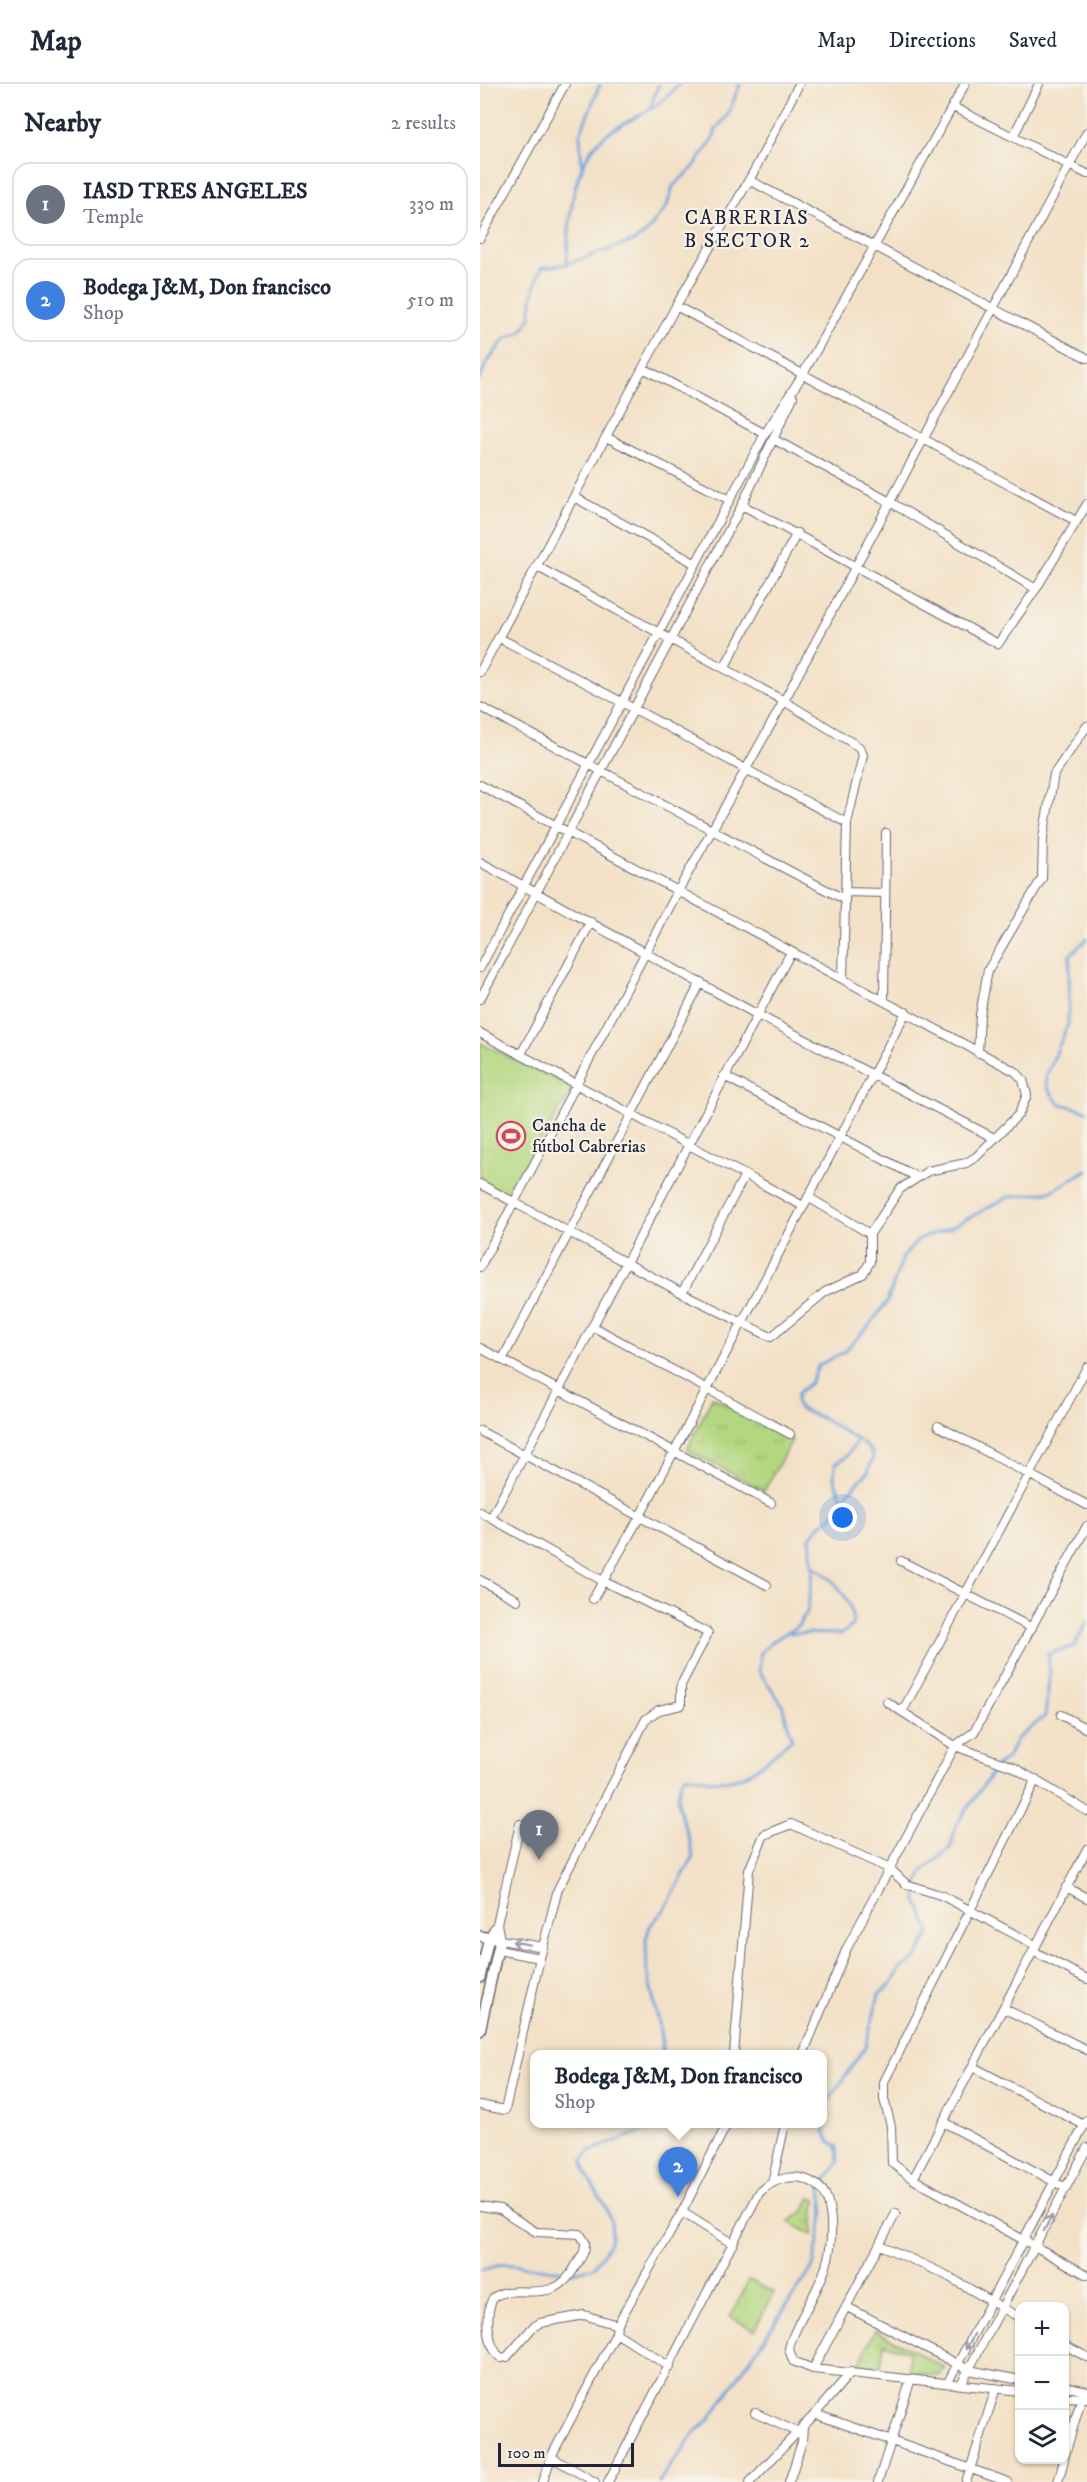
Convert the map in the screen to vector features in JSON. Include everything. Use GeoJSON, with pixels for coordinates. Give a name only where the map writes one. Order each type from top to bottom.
{"type":"FeatureCollection","features":[{"type":"Feature","properties":{"kind":"street"},"geometry":{"type":"LineString","coordinates":[[480,238],[565,84]]}},
{"type":"Feature","properties":{"kind":"street"},"geometry":{"type":"LineString","coordinates":[[480,672],[676,306],[749,180],[799,84]]}},
{"type":"Feature","properties":{"kind":"street"},"geometry":{"type":"LineString","coordinates":[[480,968],[765,434],[803,374],[965,84]]}},
{"type":"Feature","properties":{"kind":"street"},"geometry":{"type":"LineString","coordinates":[[1013,137],[1039,84]]}},
{"type":"Feature","properties":{"kind":"street"},"geometry":{"type":"LineString","coordinates":[[953,107],[1087,174]]}},
{"type":"Feature","properties":{"kind":"street"},"geometry":{"type":"LineString","coordinates":[[480,1267],[710,831],[784,701],[923,438],[995,309],[1087,132]]}},
{"type":"Feature","properties":{"kind":"street"},"geometry":{"type":"LineString","coordinates":[[749,180],[1087,358]]}},
{"type":"Feature","properties":{"kind":"street"},"geometry":{"type":"LineString","coordinates":[[676,306],[1076,522]]}},
{"type":"Feature","properties":{"kind":"street"},"geometry":{"type":"LineString","coordinates":[[643,368],[765,434]]}},
{"type":"Feature","properties":{"kind":"street"},"geometry":{"type":"LineString","coordinates":[[480,999],[742,504],[775,440],[803,374]]}},
{"type":"Feature","properties":{"kind":"street"},"geometry":{"type":"LineString","coordinates":[[606,436],[730,500]]}},
{"type":"Feature","properties":{"kind":"street"},"geometry":{"type":"LineString","coordinates":[[775,440],[890,502],[1036,589]]}},
{"type":"Feature","properties":{"kind":"street"},"geometry":{"type":"LineString","coordinates":[[574,497],[696,564]]}},
{"type":"Feature","properties":{"kind":"street"},"geometry":{"type":"LineString","coordinates":[[742,504],[998,644],[1036,589],[1087,504]]}},
{"type":"Feature","properties":{"kind":"street"},"geometry":{"type":"LineString","coordinates":[[724,668],[797,533]]}},
{"type":"Feature","properties":{"kind":"street"},"geometry":{"type":"LineString","coordinates":[[536,566],[668,640],[784,701],[859,747],[863,755],[847,823],[843,979]]}},
{"type":"Feature","properties":{"kind":"street"},"geometry":{"type":"LineString","coordinates":[[499,638],[623,700],[745,770],[847,823]]}},
{"type":"Feature","properties":{"kind":"street"},"geometry":{"type":"LineString","coordinates":[[480,707],[602,769],[710,831],[845,896],[885,893]]}},
{"type":"Feature","properties":{"kind":"street"},"geometry":{"type":"LineString","coordinates":[[978,1053],[980,1015],[988,970],[1042,878],[1043,838],[1054,774],[1087,726]]}},
{"type":"Feature","properties":{"kind":"street"},"geometry":{"type":"LineString","coordinates":[[480,785],[556,823],[1016,1072],[1026,1087],[1025,1104],[1010,1124],[976,1157],[966,1163],[928,1171],[916,1177],[893,1196],[870,1234],[870,1262],[858,1278],[825,1293],[771,1337],[682,1293],[480,1184]]}},
{"type":"Feature","properties":{"kind":"street"},"geometry":{"type":"LineString","coordinates":[[884,1000],[886,832]]}},
{"type":"Feature","properties":{"kind":"street"},"geometry":{"type":"LineString","coordinates":[[480,862],[756,1014],[994,1138]]}},
{"type":"Feature","properties":{"kind":"street"},"geometry":{"type":"LineString","coordinates":[[521,1054],[591,922]]}},
{"type":"Feature","properties":{"kind":"street"},"geometry":{"type":"LineString","coordinates":[[491,1518],[756,1014],[791,952]]}},
{"type":"Feature","properties":{"kind":"street"},"geometry":{"type":"LineString","coordinates":[[502,1360],[701,982]]}},
{"type":"Feature","properties":{"kind":"street"},"geometry":{"type":"LineString","coordinates":[[593,1599],[640,1516],[906,1012]]}},
{"type":"Feature","properties":{"kind":"street"},"geometry":{"type":"LineString","coordinates":[[480,1033],[802,1206]]}},
{"type":"Feature","properties":{"kind":"street"},"geometry":{"type":"LineString","coordinates":[[724,1076],[916,1177]]}},
{"type":"Feature","properties":{"kind":"street"},"geometry":{"type":"LineString","coordinates":[[682,1293],[745,1176]]}},
{"type":"Feature","properties":{"kind":"street"},"geometry":{"type":"LineString","coordinates":[[808,1197],[870,1234]]}},
{"type":"Feature","properties":{"kind":"street"},"geometry":{"type":"LineString","coordinates":[[592,1326],[790,1434]]}},
{"type":"Feature","properties":{"kind":"street"},"geometry":{"type":"LineString","coordinates":[[480,1348],[771,1503]]}},
{"type":"Feature","properties":{"kind":"street"},"geometry":{"type":"LineString","coordinates":[[902,1712],[1087,1367]]}},
{"type":"Feature","properties":{"kind":"street"},"geometry":{"type":"LineString","coordinates":[[938,1426],[1087,1505]]}},
{"type":"Feature","properties":{"kind":"street"},"geometry":{"type":"LineString","coordinates":[[480,1431],[767,1585]]}},
{"type":"Feature","properties":{"kind":"street"},"geometry":{"type":"LineString","coordinates":[[480,1512],[603,1581],[708,1633],[681,1686],[681,1705],[659,1710],[646,1719],[558,1888],[505,2110],[480,2105]]}},
{"type":"Feature","properties":{"kind":"street"},"geometry":{"type":"LineString","coordinates":[[805,2050],[847,1948],[955,1746],[974,1732],[1087,1526]]}},
{"type":"Feature","properties":{"kind":"street"},"geometry":{"type":"LineString","coordinates":[[901,1561],[1032,1628]]}},
{"type":"Feature","properties":{"kind":"street"},"geometry":{"type":"LineString","coordinates":[[480,1580],[517,1600]]}},
{"type":"Feature","properties":{"kind":"street"},"geometry":{"type":"LineString","coordinates":[[887,1702],[955,1746],[984,1754],[1013,1767],[1087,1811]]}},
{"type":"Feature","properties":{"kind":"street"},"geometry":{"type":"LineString","coordinates":[[1061,1715],[1087,1729]]}},
{"type":"Feature","properties":{"kind":"street"},"geometry":{"type":"LineString","coordinates":[[1036,1779],[884,2082],[884,2099],[891,2126],[892,2163],[913,2179],[1024,2238],[1087,2275]]}},
{"type":"Feature","properties":{"kind":"street"},"geometry":{"type":"LineString","coordinates":[[480,2031],[500,1940],[497,1924],[520,1824]]}},
{"type":"Feature","properties":{"kind":"street"},"geometry":{"type":"LineString","coordinates":[[734,2050],[749,1870],[764,1834],[791,1824],[890,1869],[906,1884],[943,1896],[969,1909],[1087,1979]]}},
{"type":"Feature","properties":{"kind":"street"},"geometry":{"type":"LineString","coordinates":[[913,2179],[1087,1850]]}},
{"type":"Feature","properties":{"kind":"street"},"geometry":{"type":"LineString","coordinates":[[1066,1887],[1087,1898]]}},
{"type":"Feature","properties":{"kind":"street"},"geometry":{"type":"LineString","coordinates":[[480,1978],[484,1936],[497,1924]]}},
{"type":"Feature","properties":{"kind":"street"},"geometry":{"type":"LineString","coordinates":[[484,1936],[543,1947]]}},
{"type":"Feature","properties":{"kind":"street"},"geometry":{"type":"LineString","coordinates":[[483,1947],[540,1958]]}},
{"type":"Feature","properties":{"kind":"street"},"geometry":{"type":"LineString","coordinates":[[1003,2008],[1087,2050]]}},
{"type":"Feature","properties":{"kind":"street"},"geometry":{"type":"LineString","coordinates":[[948,2382],[1086,2122],[973,2067]]}},
{"type":"Feature","properties":{"kind":"street"},"geometry":{"type":"LineString","coordinates":[[943,2122],[1066,2188]]}},
{"type":"Feature","properties":{"kind":"street"},"geometry":{"type":"LineString","coordinates":[[543,2482],[551,2457],[617,2329],[726,2128]]}},
{"type":"Feature","properties":{"kind":"street"},"geometry":{"type":"LineString","coordinates":[[772,2183],[785,2128]]}},
{"type":"Feature","properties":{"kind":"street"},"geometry":{"type":"LineString","coordinates":[[961,2384],[1087,2148]]}},
{"type":"Feature","properties":{"kind":"street"},"geometry":{"type":"LineString","coordinates":[[608,2482],[759,2193],[772,2183],[789,2177],[803,2178],[821,2188],[831,2204],[829,2261],[794,2332],[789,2349],[793,2361],[800,2366],[813,2369],[1015,2390]]}},
{"type":"Feature","properties":{"kind":"street"},"geometry":{"type":"LineString","coordinates":[[480,2206],[500,2209],[536,2232],[580,2234],[585,2242],[583,2254],[563,2284],[541,2291],[502,2294],[493,2298],[489,2310],[490,2327],[497,2354],[507,2357],[533,2327],[540,2323],[584,2315],[617,2329],[670,2367]]}},
{"type":"Feature","properties":{"kind":"street"},"geometry":{"type":"LineString","coordinates":[[682,2212],[733,2244]]}},
{"type":"Feature","properties":{"kind":"street"},"geometry":{"type":"LineString","coordinates":[[813,2369],[896,2213]]}},
{"type":"Feature","properties":{"kind":"street"},"geometry":{"type":"LineString","coordinates":[[880,2245],[944,2274],[1015,2315]]}},
{"type":"Feature","properties":{"kind":"street"},"geometry":{"type":"LineString","coordinates":[[847,2307],[969,2370],[1015,2379]]}},
{"type":"Feature","properties":{"kind":"street"},"geometry":{"type":"LineString","coordinates":[[1069,2347],[1087,2356]]}},
{"type":"Feature","properties":{"kind":"street"},"geometry":{"type":"LineString","coordinates":[[750,2482],[815,2414],[851,2372]]}},
{"type":"Feature","properties":{"kind":"street"},"geometry":{"type":"LineString","coordinates":[[878,2482],[911,2379]]}},
{"type":"Feature","properties":{"kind":"street"},"geometry":{"type":"LineString","coordinates":[[1069,2387],[1087,2391]]}},
{"type":"Feature","properties":{"kind":"street"},"geometry":{"type":"LineString","coordinates":[[966,2482],[996,2388]]}},
{"type":"Feature","properties":{"kind":"street"},"geometry":{"type":"LineString","coordinates":[[1069,2397],[1084,2399],[1069,2444]]}},
{"type":"Feature","properties":{"kind":"street"},"geometry":{"type":"LineString","coordinates":[[755,2413],[800,2429]]}},
{"type":"Feature","properties":{"kind":"street"},"geometry":{"type":"LineString","coordinates":[[815,2414],[1008,2482]]}},
{"type":"Feature","properties":{"kind":"street"},"geometry":{"type":"LineString","coordinates":[[789,2482],[802,2442],[800,2429]]}},
{"type":"Feature","properties":{"kind":"street"},"geometry":{"type":"LineString","coordinates":[[551,2457],[595,2482]]}},
{"type":"Feature","properties":{"kind":"street"},"geometry":{"type":"LineString","coordinates":[[1058,2482],[1063,2464]]}},
{"type":"Feature","properties":{"kind":"green space","name":"Cancha de fútbol Cabrerias"},"geometry":{"type":"Polygon","coordinates":[[[480,1043],[574,1088],[504,1197],[480,1184],[480,1043]]]}},
{"type":"Feature","properties":{"kind":"green space"},"geometry":{"type":"Polygon","coordinates":[[[712,1397],[792,1440],[764,1491],[687,1450],[712,1397]]]}},
{"type":"Feature","properties":{"kind":"green space"},"geometry":{"type":"Polygon","coordinates":[[[810,2198],[816,2200],[813,2235],[788,2222],[803,2212],[810,2198]]]}},
{"type":"Feature","properties":{"kind":"green space"},"geometry":{"type":"Polygon","coordinates":[[[749,2280],[774,2292],[755,2330],[730,2317],[749,2280]]]}},
{"type":"Feature","properties":{"kind":"green space"},"geometry":{"type":"Polygon","coordinates":[[[875,2330],[945,2368],[939,2376],[909,2372],[909,2352],[884,2344],[881,2367],[859,2365],[875,2330]]]}},
{"type":"Feature","properties":{"kind":"waterway"},"geometry":{"type":"LineString","coordinates":[[582,171],[580,134],[600,84]]}},
{"type":"Feature","properties":{"kind":"waterway"},"geometry":{"type":"LineString","coordinates":[[649,110],[659,84]]}},
{"type":"Feature","properties":{"kind":"waterway"},"geometry":{"type":"LineString","coordinates":[[567,264],[574,191],[587,157],[597,142],[611,131],[655,106],[679,84]]}},
{"type":"Feature","properties":{"kind":"waterway"},"geometry":{"type":"LineString","coordinates":[[480,379],[486,364],[504,340],[522,331],[530,318],[533,293],[541,268],[567,264],[634,241],[646,233],[667,206],[673,186],[693,168],[713,139],[716,129],[728,115],[740,84]]}},
{"type":"Feature","properties":{"kind":"waterway"},"geometry":{"type":"LineString","coordinates":[[1087,939],[1070,955],[1068,1024],[1046,1077],[1047,1087],[1058,1103],[1087,1111]]}},
{"type":"Feature","properties":{"kind":"waterway"},"geometry":{"type":"LineString","coordinates":[[662,2050],[647,1971],[646,1939],[650,1926],[665,1909],[693,1857],[679,1806],[680,1786],[685,1776],[717,1781],[739,1778],[758,1768],[792,1739],[782,1704],[759,1671],[761,1652],[776,1639],[798,1626],[807,1612],[813,1572],[810,1538],[819,1526],[832,1517],[842,1499],[867,1473],[873,1458],[872,1452],[864,1444],[822,1418],[800,1409],[796,1403],[797,1394],[810,1383],[819,1365],[844,1352],[868,1327],[887,1302],[903,1257],[919,1239],[950,1228],[1008,1197],[1050,1192],[1087,1170]]}},
{"type":"Feature","properties":{"kind":"waterway"},"geometry":{"type":"LineString","coordinates":[[842,1499],[834,1477],[835,1464],[847,1456],[857,1441]]}},
{"type":"Feature","properties":{"kind":"waterway"},"geometry":{"type":"LineString","coordinates":[[790,1633],[841,1634],[852,1626],[850,1607],[841,1590],[812,1565]]}},
{"type":"Feature","properties":{"kind":"waterway"},"geometry":{"type":"LineString","coordinates":[[827,2103],[866,2045],[879,1994],[892,1984],[900,1969],[916,1958],[930,1932],[917,1901],[917,1887],[923,1871],[951,1847],[955,1827],[996,1767],[1007,1758],[1017,1739],[1045,1716],[1050,1673],[1048,1654],[1074,1646],[1087,1622]]}},
{"type":"Feature","properties":{"kind":"waterway"},"geometry":{"type":"LineString","coordinates":[[480,2270],[505,2264],[573,2272],[594,2267],[610,2242],[612,2227],[605,2207],[589,2179],[583,2159],[590,2151],[651,2128]]}},
{"type":"Feature","properties":{"kind":"waterway"},"geometry":{"type":"LineString","coordinates":[[659,2482],[696,2431],[709,2420],[813,2267],[824,2212],[821,2188],[838,2162],[837,2146],[829,2141],[824,2128]]}},
{"type":"Feature","properties":{"kind":"place","name":"Cancha de fútbol Cabrerias"},"geometry":{"type":"Point","coordinates":[511,1136]}},
{"type":"Feature","properties":{"kind":"place","name":"IASD TRES ANGELES"},"geometry":{"type":"Point","coordinates":[539,1860]}},
{"type":"Feature","properties":{"kind":"place","name":"Bodega J&M, Don francisco"},"geometry":{"type":"Point","coordinates":[678,2197]}},
{"type":"Feature","properties":{"kind":"district","name":"CABRERIAS B SECTOR 2"},"geometry":{"type":"Point","coordinates":[747,230]}}]}
